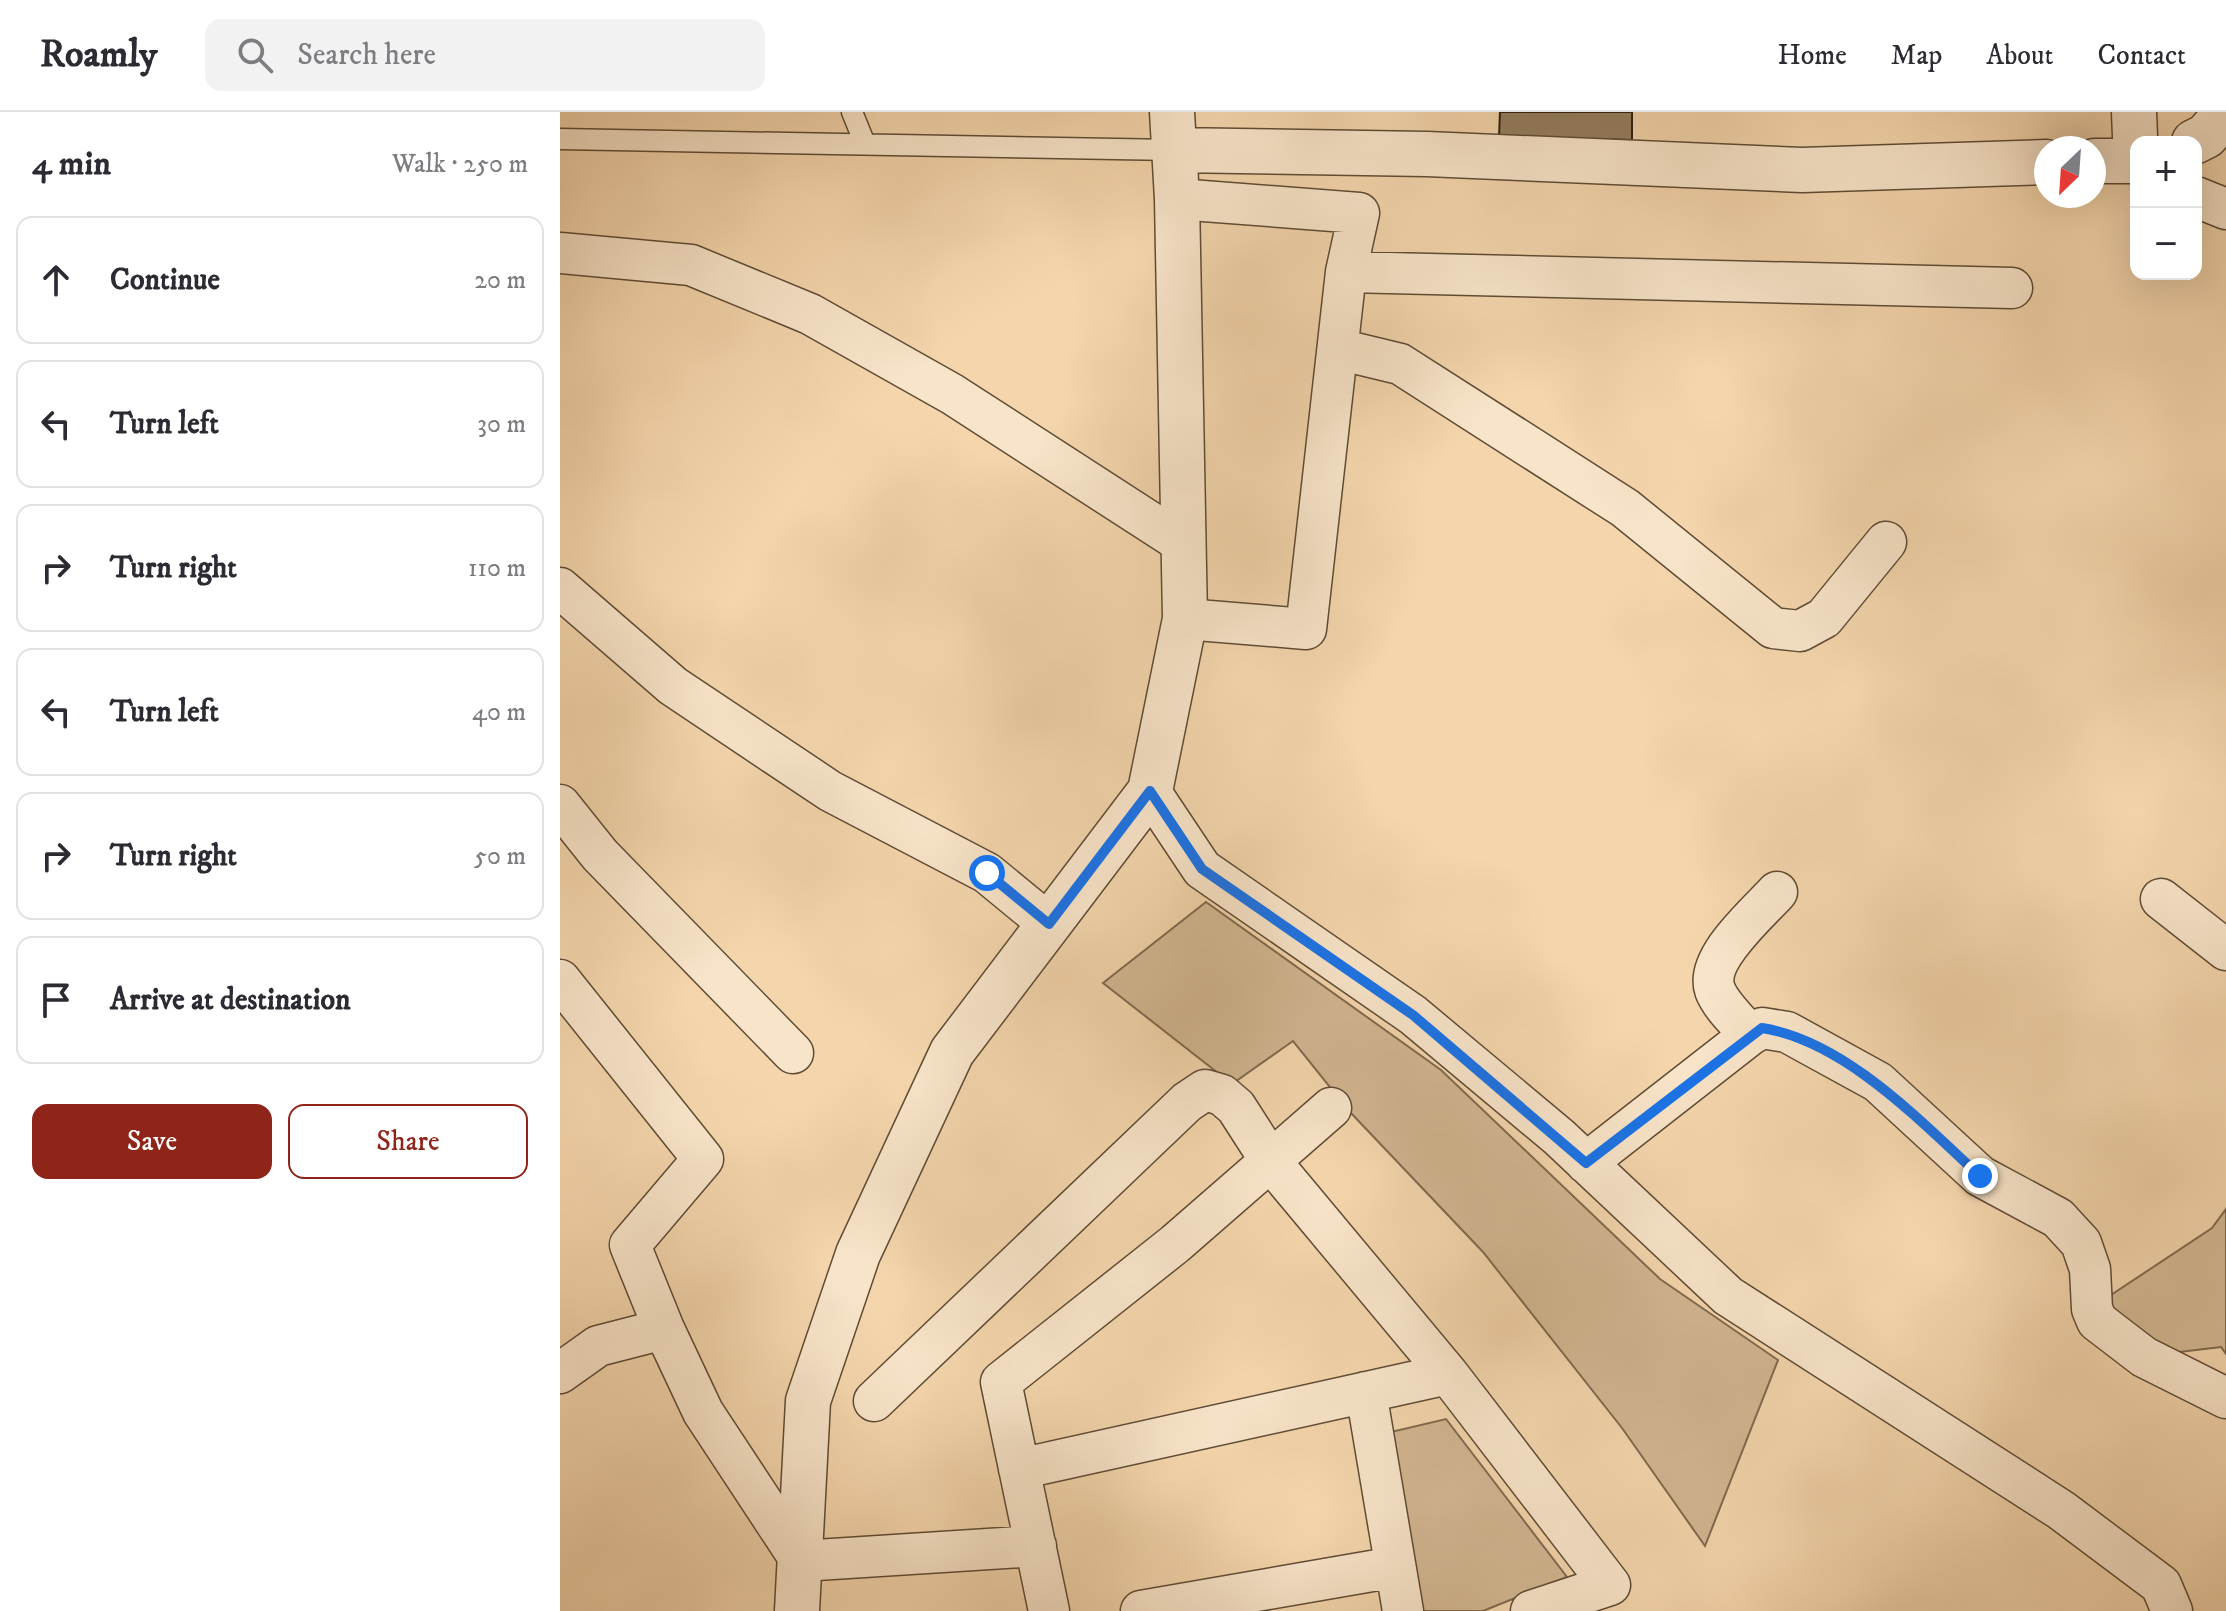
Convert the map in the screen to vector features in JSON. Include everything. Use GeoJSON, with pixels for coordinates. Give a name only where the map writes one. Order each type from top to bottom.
{"type":"FeatureCollection","features":[{"type":"Feature","properties":{"kind":"street"},"geometry":{"type":"LineString","coordinates":[[2134,112],[2135,136]]}},
{"type":"Feature","properties":{"kind":"street"},"geometry":{"type":"LineString","coordinates":[[2202,138],[2226,113]]}},
{"type":"Feature","properties":{"kind":"street"},"geometry":{"type":"LineString","coordinates":[[797,1611],[808,1401],[858,1254],[952,1052],[1150,791],[1185,619],[1177,199],[1172,131],[1427,154],[1802,170],[2034,162]]}},
{"type":"Feature","properties":{"kind":"street"},"geometry":{"type":"LineString","coordinates":[[2106,161],[2130,161]]}},
{"type":"Feature","properties":{"kind":"street"},"geometry":{"type":"LineString","coordinates":[[1177,199],[1359,213],[1346,272],[1306,629],[1185,619]]}},
{"type":"Feature","properties":{"kind":"street"},"geometry":{"type":"LineString","coordinates":[[2202,199],[2226,209]]}},
{"type":"Feature","properties":{"kind":"street"},"geometry":{"type":"LineString","coordinates":[[560,253],[691,265],[810,314],[952,394],[1184,544]]}},
{"type":"Feature","properties":{"kind":"street"},"geometry":{"type":"LineString","coordinates":[[1346,272],[2012,288]]}},
{"type":"Feature","properties":{"kind":"street"},"geometry":{"type":"LineString","coordinates":[[1338,349],[1400,364],[1625,508],[1773,628],[1800,631],[1824,618],[1886,542]]}},
{"type":"Feature","properties":{"kind":"street"},"geometry":{"type":"LineString","coordinates":[[560,588],[673,686],[830,791],[987,873],[1049,924]]}},
{"type":"Feature","properties":{"kind":"street"},"geometry":{"type":"LineString","coordinates":[[1150,791],[1202,869],[1413,1015],[1586,1163],[1728,1296],[2061,1510],[2161,1585],[2172,1611]]}},
{"type":"Feature","properties":{"kind":"street"},"geometry":{"type":"LineString","coordinates":[[560,805],[600,855],[793,1053]]}},
{"type":"Feature","properties":{"kind":"street"},"geometry":{"type":"LineString","coordinates":[[1750,1035],[1716,991],[1712,974],[1723,952],[1777,892]]}},
{"type":"Feature","properties":{"kind":"street"},"geometry":{"type":"LineString","coordinates":[[2161,899],[2226,950]]}},
{"type":"Feature","properties":{"kind":"street"},"geometry":{"type":"LineString","coordinates":[[562,986],[703,1159],[630,1245],[664,1329],[703,1412],[801,1561]]}},
{"type":"Feature","properties":{"kind":"street"},"geometry":{"type":"LineString","coordinates":[[1586,1163],[1750,1035],[1762,1028],[1787,1032],[1878,1082],[1980,1176],[2058,1218],[2081,1243],[2090,1269],[2092,1309],[2097,1321],[2144,1357],[2226,1398]]}},
{"type":"Feature","properties":{"kind":"street"},"geometry":{"type":"LineString","coordinates":[[874,1401],[1187,1102],[1205,1090],[1222,1095],[1236,1107],[1272,1163],[1448,1374],[1610,1585],[1531,1611]]}},
{"type":"Feature","properties":{"kind":"street"},"geometry":{"type":"LineString","coordinates":[[1049,1611],[1001,1382],[1272,1163],[1331,1108]]}},
{"type":"Feature","properties":{"kind":"street"},"geometry":{"type":"LineString","coordinates":[[560,1373],[598,1346],[664,1329]]}},
{"type":"Feature","properties":{"kind":"street"},"geometry":{"type":"LineString","coordinates":[[1019,1469],[1448,1374]]}},
{"type":"Feature","properties":{"kind":"street"},"geometry":{"type":"LineString","coordinates":[[1366,1392],[1403,1611]]}},
{"type":"Feature","properties":{"kind":"street"},"geometry":{"type":"LineString","coordinates":[[801,1561],[1036,1546]]}},
{"type":"Feature","properties":{"kind":"street"},"geometry":{"type":"LineString","coordinates":[[1141,1611],[1395,1567]]}},
{"type":"Feature","properties":{"kind":"lane"},"geometry":{"type":"LineString","coordinates":[[852,112],[865,144]]}},
{"type":"Feature","properties":{"kind":"lane"},"geometry":{"type":"LineString","coordinates":[[560,139],[865,144],[1172,131]]}},
{"type":"Feature","properties":{"kind":"shaded area"},"geometry":{"type":"Polygon","coordinates":[[[1206,902],[1441,1070],[1660,1279],[1778,1360],[1705,1546],[1622,1428],[1483,1252],[1350,1112],[1293,1041],[1232,1084],[1103,983],[1206,902]]]}},
{"type":"Feature","properties":{"kind":"shaded area"},"geometry":{"type":"Polygon","coordinates":[[[2226,1209],[2226,1354],[2221,1347],[2171,1353],[2113,1318],[2108,1297],[2212,1228],[2226,1209]]]}},
{"type":"Feature","properties":{"kind":"shaded area"},"geometry":{"type":"Polygon","coordinates":[[[1446,1419],[1567,1577],[1483,1611],[1415,1611],[1391,1432],[1446,1419]]]}},
{"type":"Feature","properties":{"kind":"building"},"geometry":{"type":"Polygon","coordinates":[[[1500,112],[1632,112],[1632,140],[1499,137],[1500,112]]]}},
{"type":"Feature","properties":{"kind":"route"},"geometry":{"type":"LineString","coordinates":[[987,873],[1049,924],[1150,791],[1202,869],[1413,1015],[1586,1163],[1762,1028],[1787,1032],[1878,1082],[1980,1176]]}}]}
